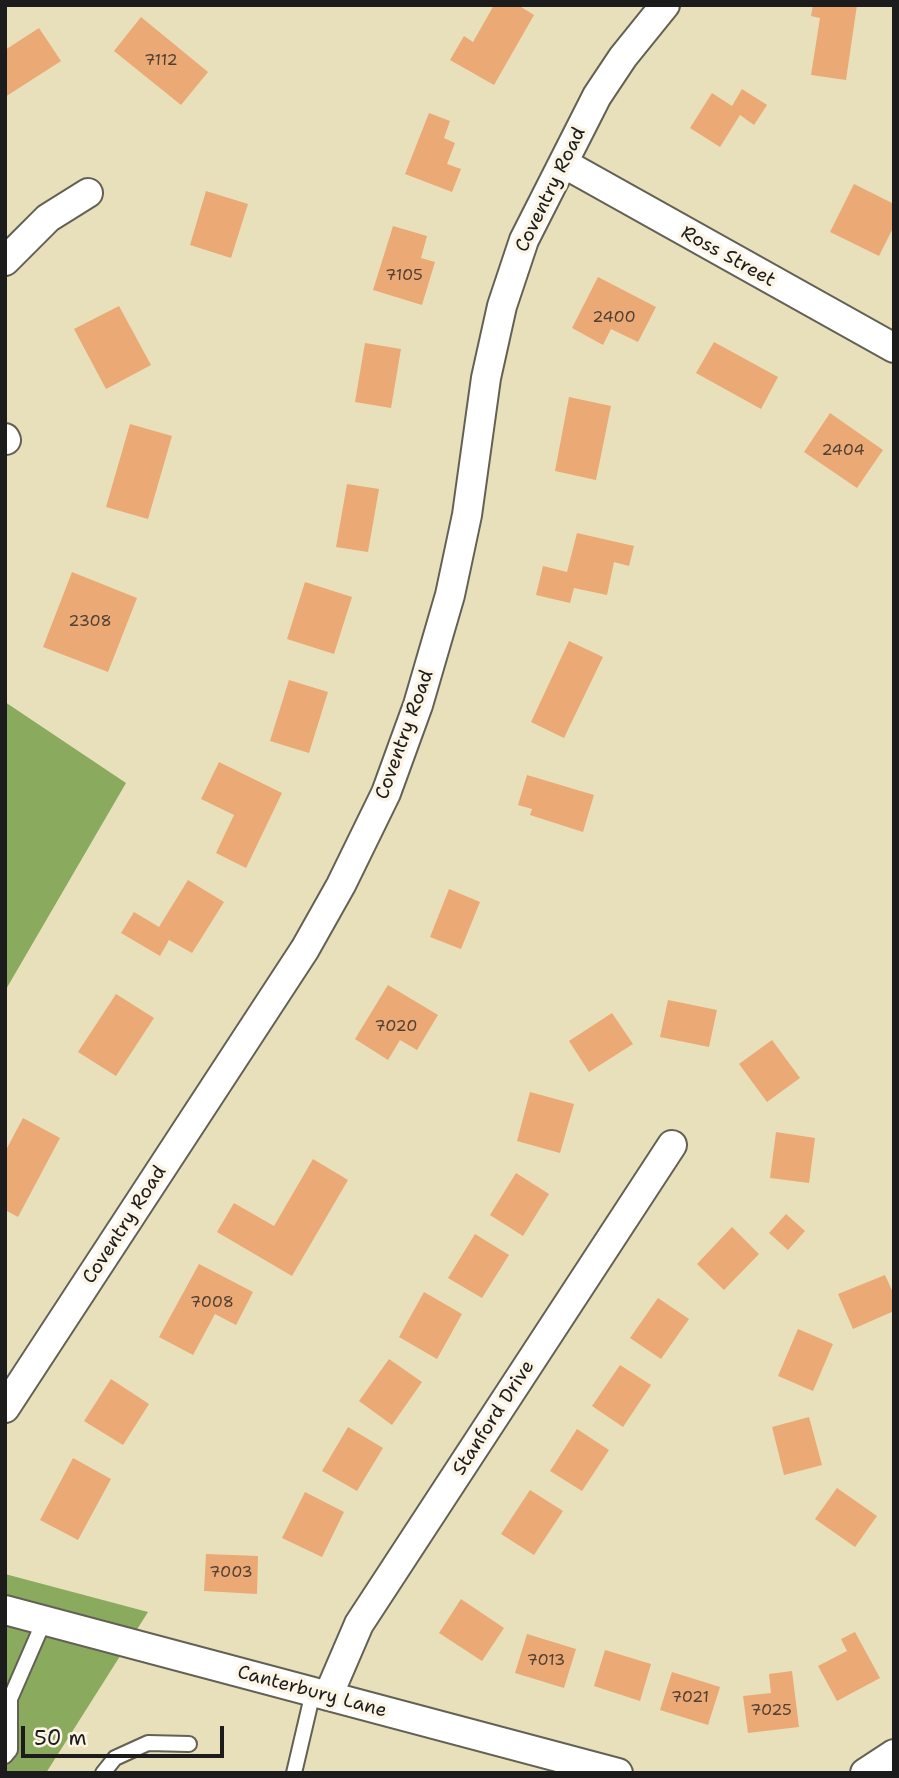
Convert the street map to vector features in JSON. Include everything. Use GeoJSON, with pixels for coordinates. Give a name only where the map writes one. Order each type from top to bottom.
{"type":"FeatureCollection","features":[{"type":"Feature","properties":{"kind":"street","name":"Coventry Road"},"geometry":{"type":"LineString","coordinates":[[5,1408],[305,949],[386,793],[418,705],[450,595],[467,515],[486,378],[502,306],[524,240],[597,96],[623,57],[665,5]]}},
{"type":"Feature","properties":{"kind":"street","name":"Ross Street"},"geometry":{"type":"LineString","coordinates":[[563,163],[894,348]]}},
{"type":"Feature","properties":{"kind":"street"},"geometry":{"type":"LineString","coordinates":[[5,261],[48,218],[88,193]]}},
{"type":"Feature","properties":{"kind":"street","name":"Stanford Drive"},"geometry":{"type":"LineString","coordinates":[[320,1694],[359,1624],[672,1145]]}},
{"type":"Feature","properties":{"kind":"street","name":"Canterbury Lane"},"geometry":{"type":"LineString","coordinates":[[5,1610],[618,1773]]}},
{"type":"Feature","properties":{"kind":"street"},"geometry":{"type":"LineString","coordinates":[[865,1773],[894,1754]]}},
{"type":"Feature","properties":{"kind":"lane"},"geometry":{"type":"LineString","coordinates":[[5,1756],[10,1750],[8,1700],[44,1621]]}},
{"type":"Feature","properties":{"kind":"lane"},"geometry":{"type":"LineString","coordinates":[[295,1773],[320,1694]]}},
{"type":"Feature","properties":{"kind":"lane"},"geometry":{"type":"LineString","coordinates":[[103,1773],[115,1758],[148,1743],[189,1744]]}},
{"type":"Feature","properties":{"kind":"green space"},"geometry":{"type":"Polygon","coordinates":[[[5,702],[126,783],[5,991],[5,702]]]}},
{"type":"Feature","properties":{"kind":"green space"},"geometry":{"type":"Polygon","coordinates":[[[5,1574],[148,1612],[46,1773],[5,1773],[5,1574]]]}},
{"type":"Feature","properties":{"kind":"building"},"geometry":{"type":"Polygon","coordinates":[[[494,5],[518,5],[534,15],[494,85],[450,60],[464,36],[473,42],[494,5]]]}},
{"type":"Feature","properties":{"kind":"building"},"geometry":{"type":"Polygon","coordinates":[[[813,5],[857,5],[846,80],[811,75],[820,18],[811,16],[813,5]]]}},
{"type":"Feature","properties":{"kind":"building"},"geometry":{"type":"Polygon","coordinates":[[[141,17],[208,72],[181,105],[114,51],[141,17]]]}},
{"type":"Feature","properties":{"kind":"building"},"geometry":{"type":"Polygon","coordinates":[[[39,28],[61,61],[5,97],[5,50],[39,28]]]}},
{"type":"Feature","properties":{"kind":"building"},"geometry":{"type":"Polygon","coordinates":[[[742,89],[767,105],[754,125],[740,115],[720,147],[690,128],[712,93],[732,106],[742,89]]]}},
{"type":"Feature","properties":{"kind":"building"},"geometry":{"type":"Polygon","coordinates":[[[429,113],[450,121],[444,138],[455,143],[447,164],[461,169],[452,192],[405,174],[429,113]]]}},
{"type":"Feature","properties":{"kind":"building"},"geometry":{"type":"Polygon","coordinates":[[[854,184],[894,204],[894,226],[879,256],[830,232],[854,184]]]}},
{"type":"Feature","properties":{"kind":"building"},"geometry":{"type":"Polygon","coordinates":[[[206,191],[248,204],[231,258],[190,245],[206,191]]]}},
{"type":"Feature","properties":{"kind":"building"},"geometry":{"type":"Polygon","coordinates":[[[393,226],[427,236],[421,258],[435,262],[422,305],[373,290],[393,226]]]}},
{"type":"Feature","properties":{"kind":"building"},"geometry":{"type":"Polygon","coordinates":[[[598,277],[656,307],[638,342],[611,329],[603,345],[572,328],[598,277]]]}},
{"type":"Feature","properties":{"kind":"building"},"geometry":{"type":"Polygon","coordinates":[[[119,306],[151,365],[106,389],[74,329],[119,306]]]}},
{"type":"Feature","properties":{"kind":"building"},"geometry":{"type":"Polygon","coordinates":[[[714,342],[778,377],[761,409],[696,373],[714,342]]]}},
{"type":"Feature","properties":{"kind":"building"},"geometry":{"type":"Polygon","coordinates":[[[365,343],[401,349],[391,408],[355,402],[365,343]]]}},
{"type":"Feature","properties":{"kind":"building"},"geometry":{"type":"Polygon","coordinates":[[[569,397],[611,406],[596,480],[555,471],[569,397]]]}},
{"type":"Feature","properties":{"kind":"building"},"geometry":{"type":"Polygon","coordinates":[[[830,413],[883,450],[857,488],[804,452],[830,413]]]}},
{"type":"Feature","properties":{"kind":"building"},"geometry":{"type":"Polygon","coordinates":[[[130,424],[172,436],[148,519],[106,507],[130,424]]]}},
{"type":"Feature","properties":{"kind":"building"},"geometry":{"type":"Polygon","coordinates":[[[347,484],[379,489],[368,552],[336,547],[347,484]]]}},
{"type":"Feature","properties":{"kind":"building"},"geometry":{"type":"Polygon","coordinates":[[[577,533],[634,546],[629,566],[614,562],[607,595],[574,588],[570,603],[536,595],[543,566],[567,572],[577,533]]]}},
{"type":"Feature","properties":{"kind":"building"},"geometry":{"type":"Polygon","coordinates":[[[72,572],[137,598],[108,672],[43,647],[72,572]]]}},
{"type":"Feature","properties":{"kind":"building"},"geometry":{"type":"Polygon","coordinates":[[[305,582],[352,597],[334,654],[287,639],[305,582]]]}},
{"type":"Feature","properties":{"kind":"building"},"geometry":{"type":"Polygon","coordinates":[[[569,641],[603,657],[564,738],[531,722],[569,641]]]}},
{"type":"Feature","properties":{"kind":"building"},"geometry":{"type":"Polygon","coordinates":[[[289,680],[328,692],[309,753],[270,741],[289,680]]]}},
{"type":"Feature","properties":{"kind":"building"},"geometry":{"type":"Polygon","coordinates":[[[219,762],[282,793],[246,868],[216,853],[234,815],[201,799],[219,762]]]}},
{"type":"Feature","properties":{"kind":"building"},"geometry":{"type":"Polygon","coordinates":[[[527,775],[594,795],[583,832],[530,815],[532,809],[518,805],[527,775]]]}},
{"type":"Feature","properties":{"kind":"building"},"geometry":{"type":"Polygon","coordinates":[[[188,880],[224,902],[192,953],[169,940],[160,956],[121,933],[134,912],[159,927],[188,880]]]}},
{"type":"Feature","properties":{"kind":"building"},"geometry":{"type":"Polygon","coordinates":[[[449,889],[480,902],[461,949],[430,937],[449,889]]]}},
{"type":"Feature","properties":{"kind":"building"},"geometry":{"type":"Polygon","coordinates":[[[388,985],[438,1015],[417,1050],[400,1040],[388,1060],[355,1039],[388,985]]]}},
{"type":"Feature","properties":{"kind":"building"},"geometry":{"type":"Polygon","coordinates":[[[116,994],[154,1018],[116,1076],[78,1052],[116,994]]]}},
{"type":"Feature","properties":{"kind":"building"},"geometry":{"type":"Polygon","coordinates":[[[668,1000],[717,1010],[709,1047],[660,1037],[668,1000]]]}},
{"type":"Feature","properties":{"kind":"building"},"geometry":{"type":"Polygon","coordinates":[[[612,1013],[633,1044],[589,1072],[569,1041],[612,1013]]]}},
{"type":"Feature","properties":{"kind":"building"},"geometry":{"type":"Polygon","coordinates":[[[772,1040],[800,1078],[767,1102],[739,1064],[772,1040]]]}},
{"type":"Feature","properties":{"kind":"building"},"geometry":{"type":"Polygon","coordinates":[[[530,1092],[574,1104],[560,1153],[517,1141],[530,1092]]]}},
{"type":"Feature","properties":{"kind":"building"},"geometry":{"type":"Polygon","coordinates":[[[23,1118],[60,1138],[18,1217],[5,1210],[5,1152],[23,1118]]]}},
{"type":"Feature","properties":{"kind":"building"},"geometry":{"type":"Polygon","coordinates":[[[776,1132],[815,1138],[809,1183],[770,1178],[776,1132]]]}},
{"type":"Feature","properties":{"kind":"building"},"geometry":{"type":"Polygon","coordinates":[[[313,1159],[348,1180],[292,1276],[217,1232],[234,1203],[274,1226],[313,1159]]]}},
{"type":"Feature","properties":{"kind":"building"},"geometry":{"type":"Polygon","coordinates":[[[516,1173],[549,1194],[523,1236],[490,1215],[516,1173]]]}},
{"type":"Feature","properties":{"kind":"building"},"geometry":{"type":"Polygon","coordinates":[[[786,1214],[805,1231],[788,1250],[769,1233],[786,1214]]]}},
{"type":"Feature","properties":{"kind":"building"},"geometry":{"type":"Polygon","coordinates":[[[732,1227],[759,1254],[724,1290],[697,1264],[732,1227]]]}},
{"type":"Feature","properties":{"kind":"building"},"geometry":{"type":"Polygon","coordinates":[[[475,1234],[509,1255],[482,1298],[448,1278],[475,1234]]]}},
{"type":"Feature","properties":{"kind":"building"},"geometry":{"type":"Polygon","coordinates":[[[199,1264],[253,1292],[236,1325],[215,1314],[193,1355],[159,1337],[199,1264]]]}},
{"type":"Feature","properties":{"kind":"building"},"geometry":{"type":"Polygon","coordinates":[[[885,1275],[894,1295],[894,1311],[853,1329],[838,1294],[885,1275]]]}},
{"type":"Feature","properties":{"kind":"building"},"geometry":{"type":"Polygon","coordinates":[[[424,1292],[462,1314],[437,1359],[399,1337],[424,1292]]]}},
{"type":"Feature","properties":{"kind":"building"},"geometry":{"type":"Polygon","coordinates":[[[658,1298],[689,1319],[661,1359],[630,1338],[658,1298]]]}},
{"type":"Feature","properties":{"kind":"building"},"geometry":{"type":"Polygon","coordinates":[[[798,1329],[833,1344],[813,1391],[778,1376],[798,1329]]]}},
{"type":"Feature","properties":{"kind":"building"},"geometry":{"type":"Polygon","coordinates":[[[389,1359],[422,1382],[392,1425],[359,1401],[389,1359]]]}},
{"type":"Feature","properties":{"kind":"building"},"geometry":{"type":"Polygon","coordinates":[[[620,1365],[651,1385],[623,1427],[592,1406],[620,1365]]]}},
{"type":"Feature","properties":{"kind":"building"},"geometry":{"type":"Polygon","coordinates":[[[111,1379],[149,1404],[123,1445],[84,1421],[111,1379]]]}},
{"type":"Feature","properties":{"kind":"building"},"geometry":{"type":"Polygon","coordinates":[[[809,1417],[822,1465],[784,1475],[772,1427],[809,1417]]]}},
{"type":"Feature","properties":{"kind":"building"},"geometry":{"type":"Polygon","coordinates":[[[348,1427],[383,1448],[357,1491],[322,1471],[348,1427]]]}},
{"type":"Feature","properties":{"kind":"building"},"geometry":{"type":"Polygon","coordinates":[[[577,1429],[609,1450],[582,1491],[550,1471],[577,1429]]]}},
{"type":"Feature","properties":{"kind":"building"},"geometry":{"type":"Polygon","coordinates":[[[73,1458],[111,1479],[78,1540],[40,1520],[73,1458]]]}},
{"type":"Feature","properties":{"kind":"building"},"geometry":{"type":"Polygon","coordinates":[[[837,1488],[877,1516],[855,1547],[815,1519],[837,1488]]]}},
{"type":"Feature","properties":{"kind":"building"},"geometry":{"type":"Polygon","coordinates":[[[530,1490],[563,1511],[534,1555],[501,1534],[530,1490]]]}},
{"type":"Feature","properties":{"kind":"building"},"geometry":{"type":"Polygon","coordinates":[[[305,1492],[344,1512],[322,1557],[282,1538],[305,1492]]]}},
{"type":"Feature","properties":{"kind":"building"},"geometry":{"type":"Polygon","coordinates":[[[206,1554],[258,1556],[257,1594],[204,1591],[206,1554]]]}},
{"type":"Feature","properties":{"kind":"building"},"geometry":{"type":"Polygon","coordinates":[[[461,1599],[504,1628],[482,1661],[439,1633],[461,1599]]]}},
{"type":"Feature","properties":{"kind":"building"},"geometry":{"type":"Polygon","coordinates":[[[855,1632],[880,1678],[837,1701],[818,1666],[847,1651],[841,1639],[855,1632]]]}},
{"type":"Feature","properties":{"kind":"building"},"geometry":{"type":"Polygon","coordinates":[[[527,1634],[576,1649],[564,1688],[515,1673],[527,1634]]]}},
{"type":"Feature","properties":{"kind":"building"},"geometry":{"type":"Polygon","coordinates":[[[605,1650],[651,1664],[640,1701],[594,1686],[605,1650]]]}},
{"type":"Feature","properties":{"kind":"building"},"geometry":{"type":"Polygon","coordinates":[[[792,1671],[799,1727],[748,1733],[743,1696],[771,1693],[769,1674],[792,1671]]]}},
{"type":"Feature","properties":{"kind":"building"},"geometry":{"type":"Polygon","coordinates":[[[672,1672],[720,1687],[708,1725],[660,1710],[672,1672]]]}}]}
